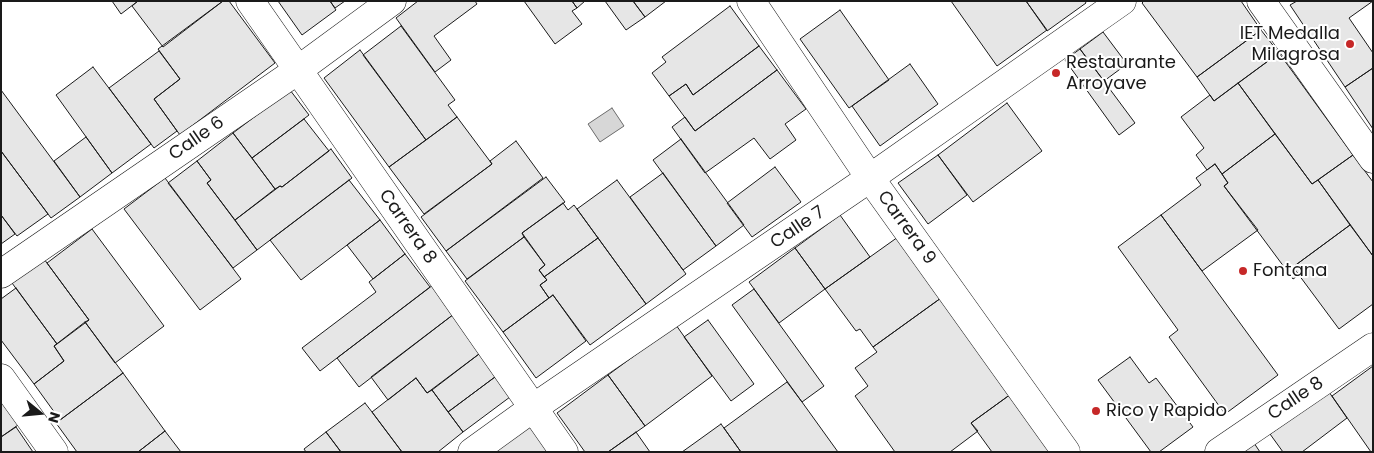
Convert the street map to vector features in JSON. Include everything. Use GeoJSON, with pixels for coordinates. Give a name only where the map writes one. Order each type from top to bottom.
{"type":"FeatureCollection","features":[{"type":"Feature","properties":{"kind":"street","name":"Carrera 8"},"geometry":{"type":"LineString","coordinates":[[250,1],[564,452]]}},
{"type":"Feature","properties":{"kind":"street","name":"Calle 6"},"geometry":{"type":"LineString","coordinates":[[1,274],[298,70],[392,1]]}},
{"type":"Feature","properties":{"kind":"street","name":"Carrera 9"},"geometry":{"type":"LineString","coordinates":[[751,1],[870,178],[1066,452]]}},
{"type":"Feature","properties":{"kind":"street","name":"Calle 7"},"geometry":{"type":"LineString","coordinates":[[472,452],[532,408],[870,178],[1122,1]]}},
{"type":"Feature","properties":{"kind":"street"},"geometry":{"type":"LineString","coordinates":[[1261,1],[1373,158]]}},
{"type":"Feature","properties":{"kind":"street","name":"Calle 8"},"geometry":{"type":"LineString","coordinates":[[1219,452],[1373,347]]}},
{"type":"Feature","properties":{"kind":"street"},"geometry":{"type":"LineString","coordinates":[[1,378],[54,452]]}},
{"type":"Feature","properties":{"kind":"shaded area"},"geometry":{"type":"Polygon","coordinates":[[[612,108],[624,126],[600,142],[588,124],[612,108]]]}},
{"type":"Feature","properties":{"kind":"building"},"geometry":{"type":"Polygon","coordinates":[[[112,1],[138,1],[121,14],[112,1]]]}},
{"type":"Feature","properties":{"kind":"building"},"geometry":{"type":"Polygon","coordinates":[[[138,1],[223,1],[163,47],[132,6],[138,1]]]}},
{"type":"Feature","properties":{"kind":"building"},"geometry":{"type":"Polygon","coordinates":[[[223,1],[229,1],[275,63],[180,135],[154,99],[180,79],[158,49],[223,1]]]}},
{"type":"Feature","properties":{"kind":"building"},"geometry":{"type":"Polygon","coordinates":[[[278,1],[330,1],[336,10],[302,35],[278,1]]]}},
{"type":"Feature","properties":{"kind":"building"},"geometry":{"type":"Polygon","coordinates":[[[330,1],[345,1],[335,8],[330,1]]]}},
{"type":"Feature","properties":{"kind":"building"},"geometry":{"type":"Polygon","coordinates":[[[418,1],[475,1],[477,4],[434,36],[451,60],[435,72],[396,18],[418,1]]]}},
{"type":"Feature","properties":{"kind":"building"},"geometry":{"type":"Polygon","coordinates":[[[524,1],[572,1],[577,8],[572,11],[582,24],[555,44],[524,1]]]}},
{"type":"Feature","properties":{"kind":"building"},"geometry":{"type":"Polygon","coordinates":[[[572,1],[585,1],[577,8],[572,1]]]}},
{"type":"Feature","properties":{"kind":"building"},"geometry":{"type":"Polygon","coordinates":[[[605,1],[633,1],[645,17],[626,30],[605,1]]]}},
{"type":"Feature","properties":{"kind":"building"},"geometry":{"type":"Polygon","coordinates":[[[633,1],[666,1],[645,17],[633,1]]]}},
{"type":"Feature","properties":{"kind":"building"},"geometry":{"type":"Polygon","coordinates":[[[951,1],[1026,1],[1047,30],[997,66],[951,1]]]}},
{"type":"Feature","properties":{"kind":"building"},"geometry":{"type":"Polygon","coordinates":[[[1026,1],[1085,1],[1086,3],[1047,31],[1026,1]]]}},
{"type":"Feature","properties":{"kind":"building"},"geometry":{"type":"Polygon","coordinates":[[[1144,1],[1241,1],[1261,30],[1197,77],[1142,3],[1144,1]]]}},
{"type":"Feature","properties":{"kind":"building"},"geometry":{"type":"Polygon","coordinates":[[[1297,1],[1373,1],[1349,18],[1373,53],[1373,68],[1345,87],[1290,5],[1297,1]]]}},
{"type":"Feature","properties":{"kind":"building"},"geometry":{"type":"Polygon","coordinates":[[[730,6],[759,46],[693,95],[686,84],[669,96],[652,73],[666,62],[662,57],[730,6]]]}},
{"type":"Feature","properties":{"kind":"building"},"geometry":{"type":"Polygon","coordinates":[[[840,10],[889,80],[849,108],[800,39],[840,10]]]}},
{"type":"Feature","properties":{"kind":"building"},"geometry":{"type":"Polygon","coordinates":[[[401,26],[455,100],[448,105],[457,117],[426,140],[363,55],[401,26]]]}},
{"type":"Feature","properties":{"kind":"building"},"geometry":{"type":"Polygon","coordinates":[[[1261,30],[1279,53],[1214,101],[1197,77],[1261,30]]]}},
{"type":"Feature","properties":{"kind":"building"},"geometry":{"type":"Polygon","coordinates":[[[1103,32],[1127,64],[1104,81],[1080,49],[1103,32]]]}},
{"type":"Feature","properties":{"kind":"building"},"geometry":{"type":"Polygon","coordinates":[[[759,46],[777,70],[695,131],[669,96],[686,84],[693,95],[759,46]]]}},
{"type":"Feature","properties":{"kind":"building"},"geometry":{"type":"Polygon","coordinates":[[[1080,49],[1135,123],[1119,135],[1065,60],[1080,49]]]}},
{"type":"Feature","properties":{"kind":"building"},"geometry":{"type":"Polygon","coordinates":[[[360,50],[426,140],[389,167],[324,78],[360,50]]]}},
{"type":"Feature","properties":{"kind":"building"},"geometry":{"type":"Polygon","coordinates":[[[159,51],[180,79],[154,99],[177,131],[154,148],[109,88],[159,51]]]}},
{"type":"Feature","properties":{"kind":"building"},"geometry":{"type":"Polygon","coordinates":[[[1279,53],[1353,155],[1312,184],[1238,83],[1279,53]]]}},
{"type":"Feature","properties":{"kind":"building"},"geometry":{"type":"Polygon","coordinates":[[[910,64],[938,104],[880,146],[852,106],[910,64]]]}},
{"type":"Feature","properties":{"kind":"building"},"geometry":{"type":"Polygon","coordinates":[[[93,67],[151,144],[112,173],[56,95],[93,67]]]}},
{"type":"Feature","properties":{"kind":"building"},"geometry":{"type":"Polygon","coordinates":[[[1373,68],[1373,129],[1345,87],[1373,68]]]}},
{"type":"Feature","properties":{"kind":"building"},"geometry":{"type":"Polygon","coordinates":[[[777,70],[806,109],[785,124],[796,140],[770,159],[754,138],[705,173],[672,127],[685,117],[695,131],[777,70]]]}},
{"type":"Feature","properties":{"kind":"building"},"geometry":{"type":"Polygon","coordinates":[[[1238,83],[1275,134],[1222,174],[1215,164],[1207,170],[1196,155],[1204,148],[1181,117],[1210,95],[1214,101],[1238,83]]]}},
{"type":"Feature","properties":{"kind":"building"},"geometry":{"type":"Polygon","coordinates":[[[1,90],[80,197],[51,218],[1,151],[1,90]]]}},
{"type":"Feature","properties":{"kind":"building"},"geometry":{"type":"Polygon","coordinates":[[[290,90],[309,115],[252,158],[233,133],[290,90]]]}},
{"type":"Feature","properties":{"kind":"building"},"geometry":{"type":"Polygon","coordinates":[[[1007,103],[1042,151],[973,202],[938,155],[1007,103]]]}},
{"type":"Feature","properties":{"kind":"building"},"geometry":{"type":"Polygon","coordinates":[[[457,117],[492,164],[424,214],[389,167],[457,117]]]}},
{"type":"Feature","properties":{"kind":"building"},"geometry":{"type":"Polygon","coordinates":[[[304,119],[329,151],[282,187],[280,186],[275,189],[252,158],[304,119]]]}},
{"type":"Feature","properties":{"kind":"building"},"geometry":{"type":"Polygon","coordinates":[[[233,133],[275,189],[235,220],[207,183],[211,180],[197,161],[233,133]]]}},
{"type":"Feature","properties":{"kind":"building"},"geometry":{"type":"Polygon","coordinates":[[[1275,134],[1312,184],[1318,180],[1350,225],[1293,267],[1299,275],[1293,279],[1224,186],[1228,183],[1222,174],[1275,134]]]}},
{"type":"Feature","properties":{"kind":"building"},"geometry":{"type":"Polygon","coordinates":[[[86,137],[112,173],[80,197],[54,161],[86,137]]]}},
{"type":"Feature","properties":{"kind":"building"},"geometry":{"type":"Polygon","coordinates":[[[681,139],[744,225],[716,246],[653,160],[681,139]]]}},
{"type":"Feature","properties":{"kind":"building"},"geometry":{"type":"Polygon","coordinates":[[[516,141],[543,178],[446,251],[421,217],[492,164],[490,161],[516,141]]]}},
{"type":"Feature","properties":{"kind":"building"},"geometry":{"type":"Polygon","coordinates":[[[331,149],[352,178],[257,250],[235,220],[331,149]]]}},
{"type":"Feature","properties":{"kind":"building"},"geometry":{"type":"Polygon","coordinates":[[[1,151],[48,214],[17,236],[1,215],[1,151]]]}},
{"type":"Feature","properties":{"kind":"building"},"geometry":{"type":"Polygon","coordinates":[[[938,155],[967,195],[928,224],[898,183],[938,155]]]}},
{"type":"Feature","properties":{"kind":"building"},"geometry":{"type":"Polygon","coordinates":[[[1353,155],[1373,182],[1373,256],[1318,180],[1353,155]]]}},
{"type":"Feature","properties":{"kind":"building"},"geometry":{"type":"Polygon","coordinates":[[[197,161],[211,180],[207,183],[257,250],[233,268],[168,183],[197,161]]]}},
{"type":"Feature","properties":{"kind":"building"},"geometry":{"type":"Polygon","coordinates":[[[1215,164],[1228,183],[1224,186],[1258,230],[1202,271],[1161,215],[1201,185],[1196,178],[1215,164]]]}},
{"type":"Feature","properties":{"kind":"building"},"geometry":{"type":"Polygon","coordinates":[[[775,167],[801,202],[752,237],[727,203],[775,167]]]}},
{"type":"Feature","properties":{"kind":"building"},"geometry":{"type":"Polygon","coordinates":[[[663,173],[716,246],[683,270],[630,197],[663,173]]]}},
{"type":"Feature","properties":{"kind":"building"},"geometry":{"type":"Polygon","coordinates":[[[546,177],[565,202],[522,233],[524,237],[467,279],[446,251],[546,177]]]}},
{"type":"Feature","properties":{"kind":"building"},"geometry":{"type":"Polygon","coordinates":[[[165,178],[241,279],[200,310],[124,209],[165,178]]]}},
{"type":"Feature","properties":{"kind":"building"},"geometry":{"type":"Polygon","coordinates":[[[349,180],[380,220],[301,280],[270,240],[349,180]]]}},
{"type":"Feature","properties":{"kind":"building"},"geometry":{"type":"Polygon","coordinates":[[[617,180],[686,274],[646,304],[577,209],[617,180]]]}},
{"type":"Feature","properties":{"kind":"building"},"geometry":{"type":"Polygon","coordinates":[[[563,203],[568,210],[574,205],[598,238],[544,277],[539,270],[545,265],[522,233],[563,203]]]}},
{"type":"Feature","properties":{"kind":"building"},"geometry":{"type":"Polygon","coordinates":[[[1,215],[15,234],[1,244],[1,215]]]}},
{"type":"Feature","properties":{"kind":"building"},"geometry":{"type":"Polygon","coordinates":[[[840,215],[870,257],[825,289],[795,248],[840,215]]]}},
{"type":"Feature","properties":{"kind":"building"},"geometry":{"type":"Polygon","coordinates":[[[1161,215],[1278,375],[1225,414],[1169,337],[1178,330],[1118,247],[1161,215]]]}},
{"type":"Feature","properties":{"kind":"building"},"geometry":{"type":"Polygon","coordinates":[[[380,220],[405,254],[373,279],[347,245],[380,220]]]}},
{"type":"Feature","properties":{"kind":"building"},"geometry":{"type":"Polygon","coordinates":[[[1350,225],[1373,256],[1373,304],[1339,329],[1293,267],[1350,225]]]}},
{"type":"Feature","properties":{"kind":"building"},"geometry":{"type":"Polygon","coordinates":[[[92,229],[164,326],[115,363],[85,322],[89,320],[47,263],[92,229]]]}},
{"type":"Feature","properties":{"kind":"building"},"geometry":{"type":"Polygon","coordinates":[[[524,237],[545,265],[539,270],[547,280],[540,285],[549,298],[503,332],[465,281],[524,237]]]}},
{"type":"Feature","properties":{"kind":"building"},"geometry":{"type":"Polygon","coordinates":[[[898,237],[941,298],[873,347],[860,329],[856,331],[825,289],[898,237]]]}},
{"type":"Feature","properties":{"kind":"building"},"geometry":{"type":"Polygon","coordinates":[[[598,238],[646,304],[590,345],[553,295],[549,298],[540,285],[547,280],[544,277],[598,238]]]}},
{"type":"Feature","properties":{"kind":"building"},"geometry":{"type":"Polygon","coordinates":[[[795,248],[825,289],[779,323],[749,282],[795,248]]]}},
{"type":"Feature","properties":{"kind":"building"},"geometry":{"type":"Polygon","coordinates":[[[405,254],[430,287],[320,371],[302,348],[376,292],[369,282],[405,254]]]}},
{"type":"Feature","properties":{"kind":"building"},"geometry":{"type":"Polygon","coordinates":[[[44,259],[89,320],[57,344],[12,283],[44,259]]]}},
{"type":"Feature","properties":{"kind":"building"},"geometry":{"type":"Polygon","coordinates":[[[433,285],[454,314],[359,387],[337,358],[433,285]]]}},
{"type":"Feature","properties":{"kind":"building"},"geometry":{"type":"Polygon","coordinates":[[[16,288],[57,344],[54,346],[64,361],[34,384],[1,340],[1,299],[16,288]]]}},
{"type":"Feature","properties":{"kind":"building"},"geometry":{"type":"Polygon","coordinates":[[[754,289],[824,386],[802,402],[732,305],[754,289]]]}},
{"type":"Feature","properties":{"kind":"building"},"geometry":{"type":"Polygon","coordinates":[[[553,295],[586,341],[536,378],[503,332],[553,295]]]}},
{"type":"Feature","properties":{"kind":"building"},"geometry":{"type":"Polygon","coordinates":[[[941,298],[1011,394],[971,423],[978,431],[950,452],[895,452],[855,396],[868,386],[855,368],[877,352],[873,347],[941,298]]]}},
{"type":"Feature","properties":{"kind":"building"},"geometry":{"type":"Polygon","coordinates":[[[454,314],[483,351],[427,393],[416,378],[388,400],[371,377],[454,314]]]}},
{"type":"Feature","properties":{"kind":"building"},"geometry":{"type":"Polygon","coordinates":[[[708,320],[754,384],[731,401],[684,337],[708,320]]]}},
{"type":"Feature","properties":{"kind":"building"},"geometry":{"type":"Polygon","coordinates":[[[85,322],[123,373],[60,420],[34,384],[64,361],[54,346],[85,322]]]}},
{"type":"Feature","properties":{"kind":"building"},"geometry":{"type":"Polygon","coordinates":[[[676,325],[712,376],[645,426],[608,375],[676,325]]]}},
{"type":"Feature","properties":{"kind":"building"},"geometry":{"type":"Polygon","coordinates":[[[483,351],[499,374],[448,412],[432,390],[483,351]]]}},
{"type":"Feature","properties":{"kind":"building"},"geometry":{"type":"Polygon","coordinates":[[[1130,357],[1149,383],[1156,378],[1193,427],[1159,452],[1151,452],[1098,380],[1130,357]]]}},
{"type":"Feature","properties":{"kind":"building"},"geometry":{"type":"Polygon","coordinates":[[[1373,366],[1373,452],[1371,452],[1332,396],[1373,366]]]}},
{"type":"Feature","properties":{"kind":"building"},"geometry":{"type":"Polygon","coordinates":[[[123,373],[165,431],[138,452],[77,452],[56,423],[123,373]]]}},
{"type":"Feature","properties":{"kind":"building"},"geometry":{"type":"Polygon","coordinates":[[[499,374],[514,394],[463,432],[448,412],[499,374]]]}},
{"type":"Feature","properties":{"kind":"building"},"geometry":{"type":"Polygon","coordinates":[[[608,375],[645,426],[608,452],[585,452],[557,413],[608,375]]]}},
{"type":"Feature","properties":{"kind":"building"},"geometry":{"type":"Polygon","coordinates":[[[416,378],[427,393],[432,390],[463,432],[438,452],[402,452],[372,412],[416,378]]]}},
{"type":"Feature","properties":{"kind":"building"},"geometry":{"type":"Polygon","coordinates":[[[787,382],[838,452],[741,452],[724,428],[787,382]]]}},
{"type":"Feature","properties":{"kind":"building"},"geometry":{"type":"Polygon","coordinates":[[[1329,392],[1347,418],[1302,452],[1283,452],[1270,434],[1329,392]]]}},
{"type":"Feature","properties":{"kind":"building"},"geometry":{"type":"Polygon","coordinates":[[[1011,394],[1052,452],[992,452],[971,423],[1011,394]]]}},
{"type":"Feature","properties":{"kind":"building"},"geometry":{"type":"Polygon","coordinates":[[[1,401],[18,425],[1,437],[1,401]]]}},
{"type":"Feature","properties":{"kind":"building"},"geometry":{"type":"Polygon","coordinates":[[[365,403],[402,452],[341,452],[326,432],[365,403]]]}},
{"type":"Feature","properties":{"kind":"building"},"geometry":{"type":"Polygon","coordinates":[[[721,424],[741,452],[682,452],[696,442],[721,424]]]}},
{"type":"Feature","properties":{"kind":"building"},"geometry":{"type":"Polygon","coordinates":[[[531,425],[551,452],[495,452],[531,425]]]}},
{"type":"Feature","properties":{"kind":"building"},"geometry":{"type":"Polygon","coordinates":[[[16,427],[33,452],[1,452],[1,437],[16,427]]]}},
{"type":"Feature","properties":{"kind":"building"},"geometry":{"type":"Polygon","coordinates":[[[165,431],[181,452],[138,452],[165,431]]]}},
{"type":"Feature","properties":{"kind":"building"},"geometry":{"type":"Polygon","coordinates":[[[326,432],[341,452],[306,452],[304,449],[326,432]]]}},
{"type":"Feature","properties":{"kind":"building"},"geometry":{"type":"Polygon","coordinates":[[[636,432],[650,452],[608,452],[636,432]]]}},
{"type":"Feature","properties":{"kind":"building"},"geometry":{"type":"Polygon","coordinates":[[[1250,437],[1260,452],[1229,452],[1250,437]]]}},
{"type":"Feature","properties":{"kind":"place","name":"IET Medalla Milagrosa"},"geometry":{"type":"Point","coordinates":[1350,44]}},
{"type":"Feature","properties":{"kind":"place","name":"Restaurante Arroyave"},"geometry":{"type":"Point","coordinates":[1056,73]}},
{"type":"Feature","properties":{"kind":"place","name":"Fontana"},"geometry":{"type":"Point","coordinates":[1243,271]}},
{"type":"Feature","properties":{"kind":"place","name":"Rico y Rapido"},"geometry":{"type":"Point","coordinates":[1096,411]}}]}
